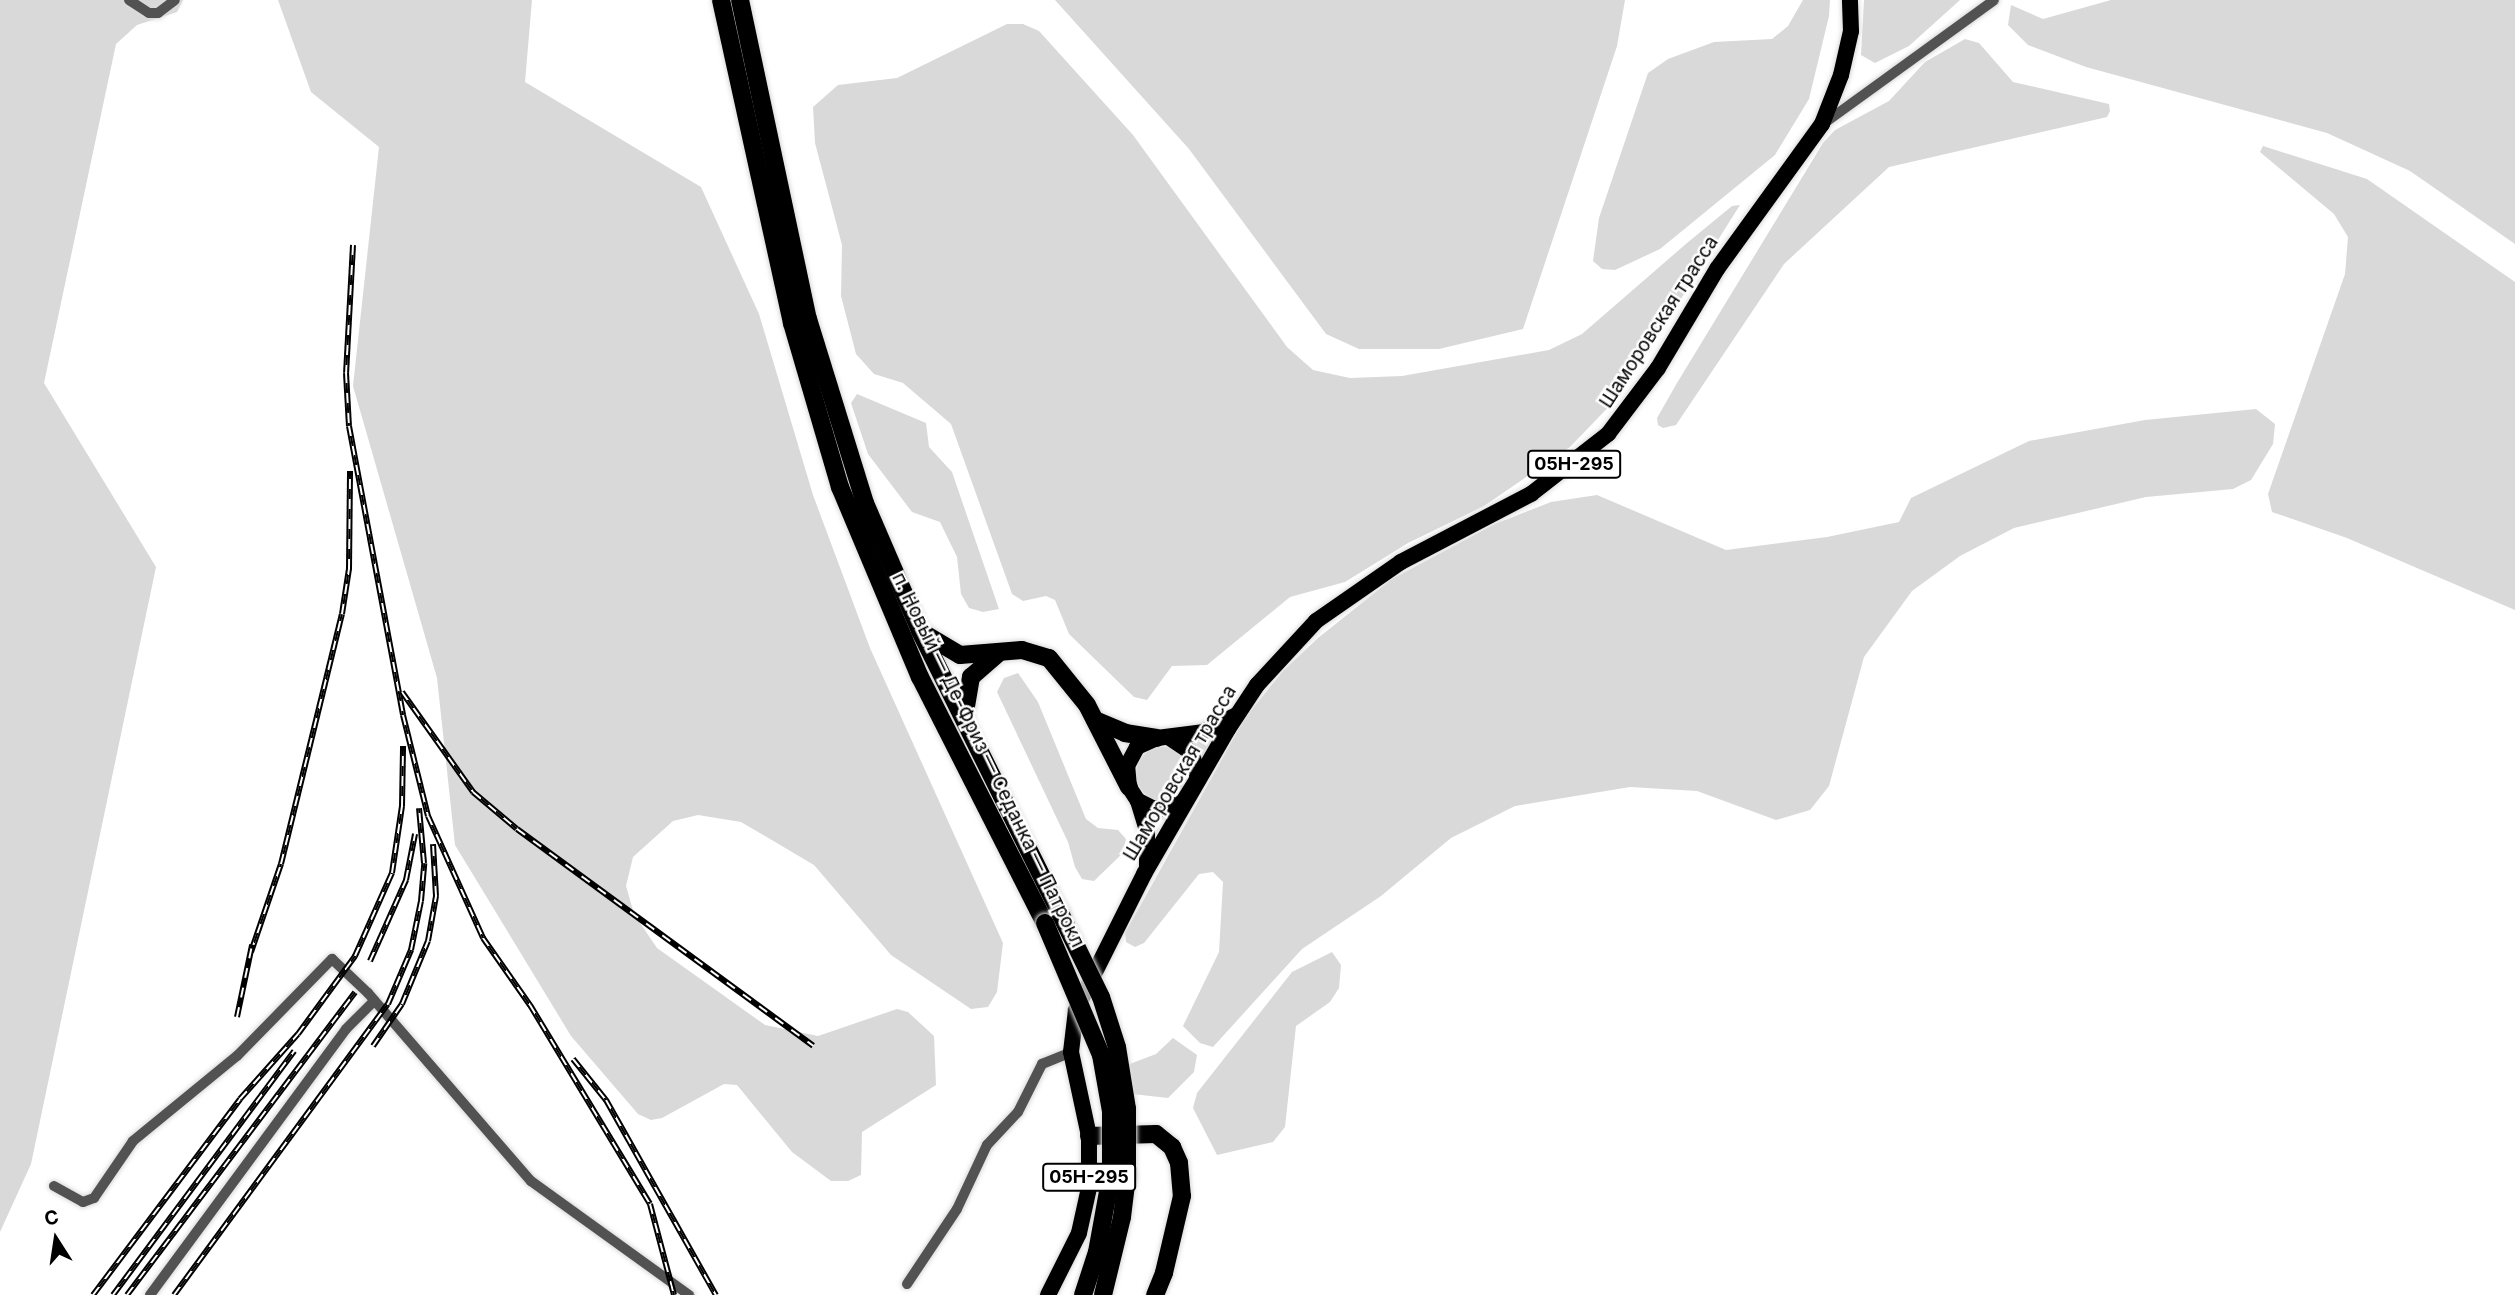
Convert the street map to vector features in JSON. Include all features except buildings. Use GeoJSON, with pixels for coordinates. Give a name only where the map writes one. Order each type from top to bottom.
{"type":"FeatureCollection","features":[{"type":"Feature","properties":{"kind":"highway","name":"п. Новый — Де-Фриз — Седанка — Патрокл"},"geometry":{"type":"LineString","coordinates":[[721,0],[792,323],[840,487],[920,677],[1052,918]]}},
{"type":"Feature","properties":{"kind":"highway","name":"п. Новый — Де-Фриз — Седанка — Патрокл"},"geometry":{"type":"LineString","coordinates":[[740,0],[808,319],[865,503],[920,631],[964,718],[1052,918],[1101,1055],[1119,1175],[1083,1295]]}},
{"type":"Feature","properties":{"kind":"highway"},"geometry":{"type":"LineString","coordinates":[[920,631],[960,655],[1030,651],[1049,659],[1063,670],[1095,720],[1133,794]]}},
{"type":"Feature","properties":{"kind":"highway"},"geometry":{"type":"LineString","coordinates":[[964,718],[971,677],[1000,652]]}},
{"type":"Feature","properties":{"kind":"highway","name":"05Н-295"},"geometry":{"type":"LineString","coordinates":[[1095,720],[1125,733],[1163,738]]}},
{"type":"Feature","properties":{"kind":"highway","name":"05Н-295"},"geometry":{"type":"LineString","coordinates":[[1089,1136],[1156,1134],[1172,1147],[1179,1163],[1180,1209],[1155,1295]]}},
{"type":"Feature","properties":{"kind":"highway"},"geometry":{"type":"LineString","coordinates":[[1103,1295],[1122,1217],[1119,1175]]}},
{"type":"Feature","properties":{"kind":"main road","name":"Шаморовская трасса"},"geometry":{"type":"LineString","coordinates":[[1071,1052],[1070,1036],[1084,990],[1144,874],[1239,713],[1282,654],[1357,590],[1531,494],[1608,434],[1658,368],[1717,270],[1822,124],[1841,75],[1851,31],[1850,0]]}},
{"type":"Feature","properties":{"kind":"main road","name":"05Н-295"},"geometry":{"type":"LineString","coordinates":[[1144,874],[1148,840],[1133,794],[1130,756],[1163,738],[1203,732],[1239,713]]}},
{"type":"Feature","properties":{"kind":"main road"},"geometry":{"type":"LineString","coordinates":[[1163,738],[1192,753],[1197,765],[1194,790]]}},
{"type":"Feature","properties":{"kind":"main road","name":"05Н-295"},"geometry":{"type":"LineString","coordinates":[[1133,794],[1152,808],[1168,809],[1194,790]]}},
{"type":"Feature","properties":{"kind":"main road","name":"05Н-295"},"geometry":{"type":"LineString","coordinates":[[1048,1295],[1079,1233],[1089,1188],[1089,1136],[1071,1052]]}},
{"type":"Feature","properties":{"kind":"street"},"geometry":{"type":"LineString","coordinates":[[129,0],[149,13],[175,0]]}},
{"type":"Feature","properties":{"kind":"street"},"geometry":{"type":"LineString","coordinates":[[1822,124],[1994,0]]}},
{"type":"Feature","properties":{"kind":"street"},"geometry":{"type":"LineString","coordinates":[[54,1186],[83,1202],[94,1198],[133,1141],[237,1056],[332,959],[374,1001],[531,1181],[689,1295]]}},
{"type":"Feature","properties":{"kind":"street"},"geometry":{"type":"LineString","coordinates":[[150,1295],[346,1029],[374,1001]]}},
{"type":"Feature","properties":{"kind":"street"},"geometry":{"type":"LineString","coordinates":[[907,1284],[957,1209],[987,1145],[1018,1112],[1042,1064],[1071,1052]]}},
{"type":"Feature","properties":{"kind":"shaded area"},"geometry":{"type":"Polygon","coordinates":[[[0,0],[183,0],[177,12],[137,25],[116,44],[44,383],[156,567],[31,1164],[0,1232],[0,0]]]}},
{"type":"Feature","properties":{"kind":"shaded area"},"geometry":{"type":"Polygon","coordinates":[[[278,0],[532,0],[525,82],[701,187],[759,314],[813,495],[870,648],[1003,943],[997,992],[988,1007],[971,1009],[891,955],[814,865],[741,822],[698,815],[673,821],[633,857],[626,886],[634,914],[657,948],[765,1025],[818,1036],[897,1009],[908,1012],[934,1036],[936,1085],[862,1132],[861,1175],[848,1181],[831,1181],[792,1152],[737,1085],[724,1084],[662,1118],[651,1120],[638,1114],[571,1036],[455,845],[437,678],[353,386],[379,147],[311,92],[278,0]]]}},
{"type":"Feature","properties":{"kind":"shaded area"},"geometry":{"type":"Polygon","coordinates":[[[1055,0],[1625,0],[1617,46],[1523,329],[1439,349],[1359,349],[1326,334],[1189,149],[1055,0]]]}},
{"type":"Feature","properties":{"kind":"shaded area"},"geometry":{"type":"Polygon","coordinates":[[[1803,0],[1830,0],[1829,16],[1809,99],[1775,155],[1660,249],[1615,270],[1602,269],[1593,261],[1599,218],[1648,73],[1668,59],[1714,42],[1772,39],[1788,26],[1803,0]]]}},
{"type":"Feature","properties":{"kind":"shaded area"},"geometry":{"type":"Polygon","coordinates":[[[1864,0],[1960,0],[1909,46],[1875,63],[1861,55],[1864,0]]]}},
{"type":"Feature","properties":{"kind":"shaded area"},"geometry":{"type":"Polygon","coordinates":[[[2111,0],[2515,0],[2515,244],[2410,171],[2327,133],[2086,67],[2028,45],[2008,25],[2011,5],[2043,19],[2111,0]]]}},
{"type":"Feature","properties":{"kind":"shaded area"},"geometry":{"type":"Polygon","coordinates":[[[1007,24],[1023,24],[1039,31],[1133,135],[1287,347],[1313,370],[1350,378],[1402,376],[1549,350],[1582,334],[1732,206],[1740,205],[1621,394],[1570,447],[1484,506],[1408,543],[1345,582],[1290,597],[1207,665],[1172,666],[1147,700],[1134,697],[1069,634],[1055,600],[1046,596],[1023,601],[1012,594],[951,424],[903,383],[874,374],[856,354],[841,296],[842,245],[815,143],[813,107],[838,85],[897,78],[1007,24]]]}},
{"type":"Feature","properties":{"kind":"shaded area"},"geometry":{"type":"Polygon","coordinates":[[[1965,39],[1979,43],[2013,82],[2109,104],[2107,117],[1889,167],[1784,264],[1676,425],[1663,428],[1658,425],[1657,418],[1677,383],[1823,143],[1835,130],[1889,101],[1925,62],[1965,39]]]}},
{"type":"Feature","properties":{"kind":"shaded area"},"geometry":{"type":"Polygon","coordinates":[[[2263,146],[2367,179],[2515,282],[2515,610],[2347,538],[2272,512],[2268,494],[2345,274],[2348,237],[2334,214],[2260,152],[2263,146]]]}},
{"type":"Feature","properties":{"kind":"shaded area"},"geometry":{"type":"Polygon","coordinates":[[[857,394],[926,423],[929,447],[952,472],[999,609],[983,612],[969,608],[961,594],[957,557],[940,522],[912,512],[868,454],[851,403],[857,394]]]}},
{"type":"Feature","properties":{"kind":"shaded area"},"geometry":{"type":"Polygon","coordinates":[[[2256,409],[2275,424],[2273,444],[2251,480],[2233,489],[2146,497],[2014,528],[1960,556],[1912,591],[1864,657],[1829,786],[1810,810],[1776,820],[1697,791],[1630,787],[1515,806],[1451,838],[1381,896],[1302,949],[1213,1047],[1200,1043],[1183,1026],[1219,952],[1223,882],[1213,872],[1199,874],[1144,943],[1135,947],[1126,942],[1125,933],[1245,718],[1283,671],[1318,638],[1392,579],[1495,524],[1551,502],[1597,495],[1726,550],[1827,537],[1899,522],[1911,498],[2029,441],[2145,420],[2256,409]]]}},
{"type":"Feature","properties":{"kind":"shaded area"},"geometry":{"type":"Polygon","coordinates":[[[1018,673],[1038,702],[1086,819],[1098,828],[1118,830],[1126,839],[1123,853],[1094,881],[1082,879],[1075,867],[1068,842],[997,692],[1004,678],[1018,673]]]}},
{"type":"Feature","properties":{"kind":"shaded area"},"geometry":{"type":"Polygon","coordinates":[[[1218,735],[1202,761],[1189,742],[1218,735]]]}},
{"type":"Feature","properties":{"kind":"shaded area"},"geometry":{"type":"Polygon","coordinates":[[[1168,747],[1178,751],[1186,759],[1190,774],[1186,789],[1178,797],[1158,801],[1148,797],[1140,789],[1136,769],[1140,759],[1148,751],[1168,747]]]}},
{"type":"Feature","properties":{"kind":"shaded area"},"geometry":{"type":"Polygon","coordinates":[[[1332,952],[1341,965],[1339,988],[1330,1002],[1296,1026],[1285,1127],[1273,1142],[1217,1155],[1193,1108],[1197,1093],[1292,972],[1332,952]]]}},
{"type":"Feature","properties":{"kind":"shaded area"},"geometry":{"type":"Polygon","coordinates":[[[1173,1038],[1197,1055],[1194,1072],[1168,1098],[1132,1094],[1127,1065],[1156,1054],[1173,1038]]]}},
{"type":"Feature","properties":{"kind":"railway"},"geometry":{"type":"LineString","coordinates":[[353,245],[346,373],[349,426],[403,715],[428,816],[483,938],[530,1005],[650,1204],[674,1295]]}},
{"type":"Feature","properties":{"kind":"railway"},"geometry":{"type":"LineString","coordinates":[[251,952],[281,864],[342,614],[349,569],[350,471]]}},
{"type":"Feature","properties":{"kind":"railway"},"geometry":{"type":"LineString","coordinates":[[402,692],[473,792],[517,829],[813,1046]]}},
{"type":"Feature","properties":{"kind":"railway"},"geometry":{"type":"LineString","coordinates":[[93,1295],[240,1099],[298,1034],[355,956],[392,873],[402,806],[403,746]]}},
{"type":"Feature","properties":{"kind":"railway"},"geometry":{"type":"LineString","coordinates":[[174,1295],[388,1004],[411,950],[421,901],[424,863],[419,808]]}},
{"type":"Feature","properties":{"kind":"railway"},"geometry":{"type":"LineString","coordinates":[[370,961],[406,880],[415,834]]}},
{"type":"Feature","properties":{"kind":"railway"},"geometry":{"type":"LineString","coordinates":[[373,1046],[402,1004],[428,941],[436,896],[433,844]]}},
{"type":"Feature","properties":{"kind":"railway"},"geometry":{"type":"LineString","coordinates":[[237,1017],[252,945]]}},
{"type":"Feature","properties":{"kind":"railway"},"geometry":{"type":"LineString","coordinates":[[127,1295],[355,992]]}},
{"type":"Feature","properties":{"kind":"railway"},"geometry":{"type":"LineString","coordinates":[[113,1295],[294,1051]]}},
{"type":"Feature","properties":{"kind":"railway"},"geometry":{"type":"LineString","coordinates":[[573,1059],[606,1100],[716,1295]]}}]}
